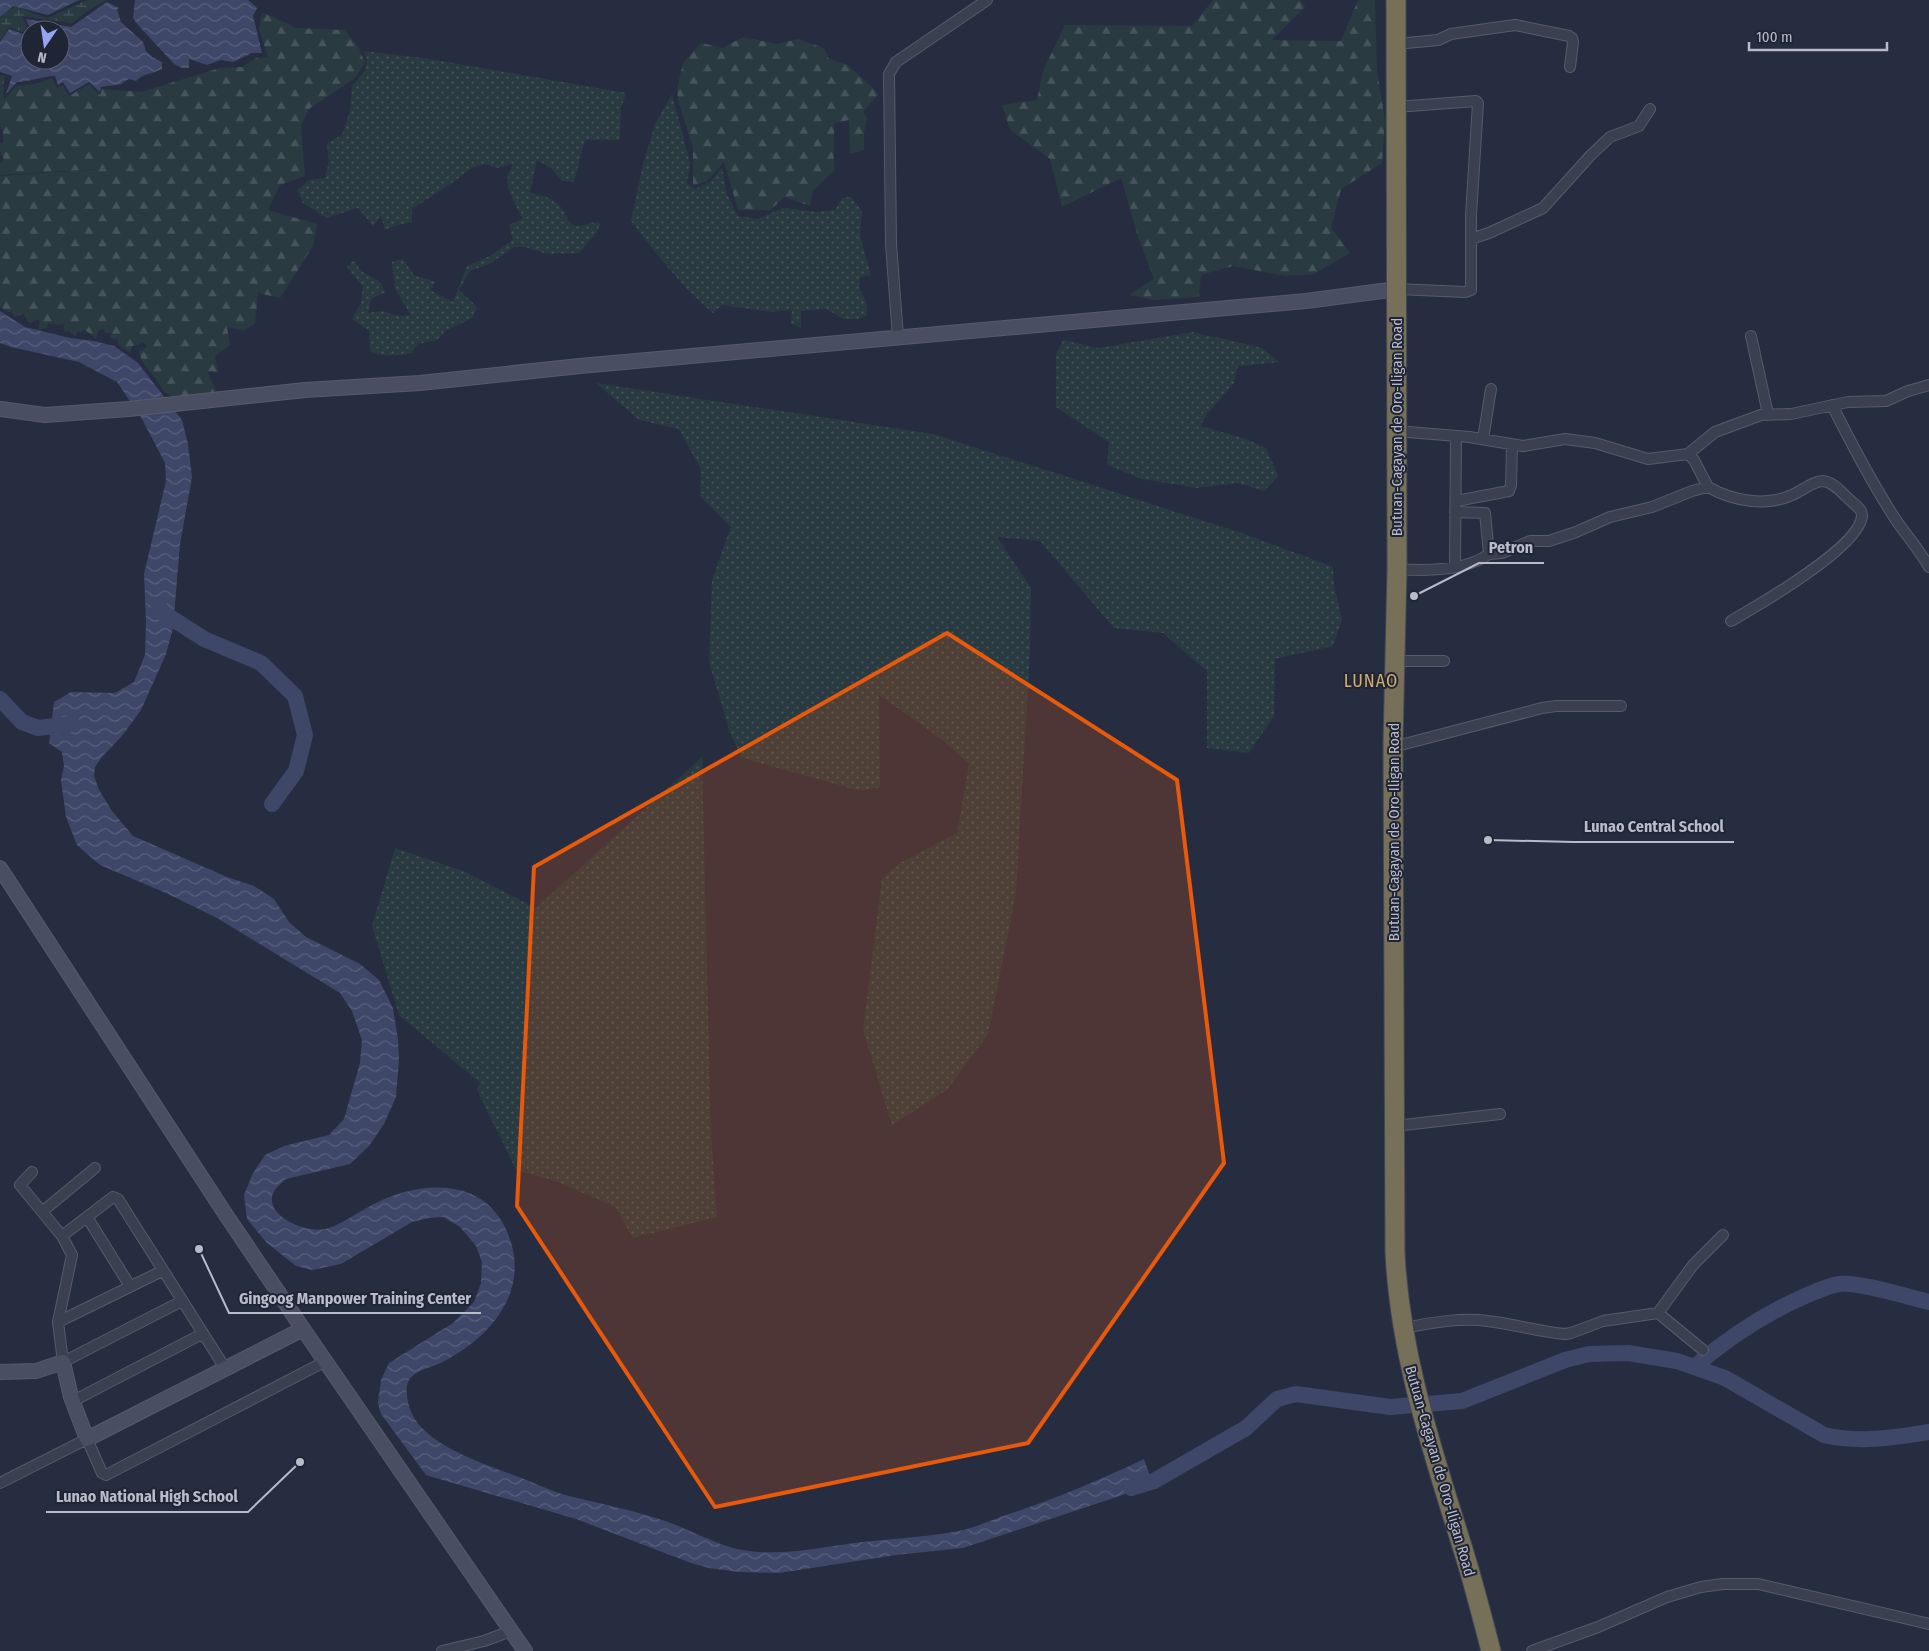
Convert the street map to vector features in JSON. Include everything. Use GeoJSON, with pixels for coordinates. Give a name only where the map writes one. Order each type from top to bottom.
{"type":"FeatureCollection","features":[{"type":"Feature","properties":{"kind":"highway","name":"Butuan-Cagayan de Oro-Iligan Road"},"geometry":{"type":"LineString","coordinates":[[1396,0],[1397,569],[1394,747],[1395,1252],[1397,1291],[1407,1356],[1432,1453],[1466,1561],[1491,1651]]}},
{"type":"Feature","properties":{"kind":"street"},"geometry":{"type":"LineString","coordinates":[[898,337],[891,244],[889,74],[896,62],[987,0]]}},
{"type":"Feature","properties":{"kind":"street"},"geometry":{"type":"LineString","coordinates":[[1396,44],[1442,40],[1451,34],[1507,26],[1527,27],[1572,38],[1570,67]]}},
{"type":"Feature","properties":{"kind":"street"},"geometry":{"type":"LineString","coordinates":[[0,409],[45,415],[129,409],[304,390],[420,383],[580,366],[1306,300],[1397,289],[1469,292],[1472,287],[1471,239],[1478,102],[1396,107]]}},
{"type":"Feature","properties":{"kind":"street"},"geometry":{"type":"LineString","coordinates":[[1471,239],[1489,234],[1543,208],[1590,156],[1610,137],[1639,126],[1650,110]]}},
{"type":"Feature","properties":{"kind":"street"},"geometry":{"type":"LineString","coordinates":[[1751,336],[1768,414]]}},
{"type":"Feature","properties":{"kind":"street"},"geometry":{"type":"LineString","coordinates":[[1396,431],[1456,436],[1512,445],[1531,446],[1565,439],[1595,443],[1648,459],[1688,454],[1715,432],[1725,427],[1768,414],[1791,414],[1848,402],[1886,401],[1908,391],[1929,385]]}},
{"type":"Feature","properties":{"kind":"street"},"geometry":{"type":"LineString","coordinates":[[1483,439],[1491,388]]}},
{"type":"Feature","properties":{"kind":"street"},"geometry":{"type":"LineString","coordinates":[[1832,405],[1855,450],[1894,517],[1929,567]]}},
{"type":"Feature","properties":{"kind":"street"},"geometry":{"type":"LineString","coordinates":[[1455,566],[1456,436]]}},
{"type":"Feature","properties":{"kind":"street"},"geometry":{"type":"LineString","coordinates":[[1456,501],[1508,491],[1511,485],[1512,445]]}},
{"type":"Feature","properties":{"kind":"street"},"geometry":{"type":"LineString","coordinates":[[1688,454],[1694,460],[1708,487]]}},
{"type":"Feature","properties":{"kind":"street"},"geometry":{"type":"LineString","coordinates":[[1397,569],[1424,570],[1479,561],[1489,554],[1502,554],[1530,541],[1549,540],[1576,532],[1610,517],[1652,507],[1692,491],[1708,487],[1740,500],[1763,501],[1785,498],[1817,482],[1832,483],[1859,508],[1862,515],[1854,532],[1832,555],[1787,587],[1731,620]]}},
{"type":"Feature","properties":{"kind":"street"},"geometry":{"type":"LineString","coordinates":[[1455,512],[1485,513],[1489,554]]}},
{"type":"Feature","properties":{"kind":"street"},"geometry":{"type":"LineString","coordinates":[[1394,661],[1444,661]]}},
{"type":"Feature","properties":{"kind":"street"},"geometry":{"type":"LineString","coordinates":[[1394,747],[1542,708],[1556,706],[1621,706]]}},
{"type":"Feature","properties":{"kind":"street"},"geometry":{"type":"LineString","coordinates":[[0,868],[302,1329],[526,1651]]}},
{"type":"Feature","properties":{"kind":"street"},"geometry":{"type":"LineString","coordinates":[[1395,1126],[1500,1114]]}},
{"type":"Feature","properties":{"kind":"street"},"geometry":{"type":"LineString","coordinates":[[43,1211],[95,1168]]}},
{"type":"Feature","properties":{"kind":"street"},"geometry":{"type":"LineString","coordinates":[[32,1172],[20,1185],[43,1211],[72,1251],[72,1260],[58,1322],[63,1362],[73,1401],[102,1473],[106,1475],[326,1361]]}},
{"type":"Feature","properties":{"kind":"street"},"geometry":{"type":"LineString","coordinates":[[62,1236],[113,1197],[118,1199],[224,1368]]}},
{"type":"Feature","properties":{"kind":"street"},"geometry":{"type":"LineString","coordinates":[[87,1217],[130,1286]]}},
{"type":"Feature","properties":{"kind":"street"},"geometry":{"type":"LineString","coordinates":[[1404,1328],[1436,1322],[1471,1320],[1565,1334],[1603,1321],[1658,1313],[1693,1266],[1723,1235]]}},
{"type":"Feature","properties":{"kind":"street"},"geometry":{"type":"LineString","coordinates":[[58,1322],[162,1271]]}},
{"type":"Feature","properties":{"kind":"street"},"geometry":{"type":"LineString","coordinates":[[0,1372],[36,1371],[63,1362],[182,1301]]}},
{"type":"Feature","properties":{"kind":"street"},"geometry":{"type":"LineString","coordinates":[[1658,1313],[1703,1350]]}},
{"type":"Feature","properties":{"kind":"street"},"geometry":{"type":"LineString","coordinates":[[0,1483],[302,1329]]}},
{"type":"Feature","properties":{"kind":"street"},"geometry":{"type":"LineString","coordinates":[[73,1401],[202,1334]]}},
{"type":"Feature","properties":{"kind":"street"},"geometry":{"type":"LineString","coordinates":[[1532,1651],[1598,1627],[1667,1597],[1701,1587],[1722,1584],[1758,1584],[1929,1624]]}},
{"type":"Feature","properties":{"kind":"street"},"geometry":{"type":"LineString","coordinates":[[442,1651],[484,1641],[511,1631]]}},
{"type":"Feature","properties":{"kind":"highlighted area"},"geometry":{"type":"Polygon","coordinates":[[[947,633],[1177,780],[1224,1163],[1028,1443],[715,1507],[517,1206],[534,867],[947,633]]]}},
{"type":"Feature","properties":{"kind":"green space"},"geometry":{"type":"Polygon","coordinates":[[[16,0],[19,7],[48,18],[87,0],[106,0],[72,23],[70,23],[70,20],[51,20],[22,16],[24,20],[20,20],[20,31],[9,27],[0,40],[0,18],[3,16],[3,7],[13,9],[16,0]]]}},
{"type":"Feature","properties":{"kind":"green space"},"geometry":{"type":"Polygon","coordinates":[[[1213,0],[1301,0],[1305,7],[1272,40],[1341,41],[1358,0],[1375,0],[1377,70],[1385,121],[1382,163],[1341,189],[1331,228],[1350,253],[1314,274],[1285,276],[1233,266],[1201,275],[1199,297],[1154,300],[1129,295],[1154,279],[1138,237],[1121,178],[1062,207],[1050,159],[1010,130],[1002,105],[1037,100],[1043,71],[1065,25],[1192,26],[1213,0]]]}},
{"type":"Feature","properties":{"kind":"green space"},"geometry":{"type":"Polygon","coordinates":[[[262,13],[296,28],[344,30],[358,46],[365,63],[355,78],[309,109],[301,126],[305,176],[280,185],[268,210],[317,224],[313,246],[280,298],[258,293],[255,323],[244,331],[227,327],[230,345],[215,356],[218,373],[207,371],[217,392],[173,397],[163,391],[142,361],[139,350],[142,351],[147,346],[143,342],[132,346],[130,353],[119,345],[117,338],[114,340],[110,337],[112,333],[106,333],[103,329],[98,331],[96,339],[84,330],[80,333],[79,331],[75,336],[68,331],[65,332],[63,323],[60,325],[48,323],[48,327],[38,330],[40,321],[37,319],[30,324],[23,314],[15,317],[11,312],[7,312],[0,306],[0,176],[132,167],[0,175],[0,163],[4,159],[0,151],[0,143],[3,143],[3,130],[0,127],[0,75],[5,76],[3,85],[4,100],[16,86],[36,84],[52,78],[57,88],[63,85],[69,96],[89,84],[100,95],[102,89],[141,92],[220,68],[242,67],[256,58],[268,57],[259,29],[262,13]]]}},
{"type":"Feature","properties":{"kind":"green space"},"geometry":{"type":"Polygon","coordinates":[[[743,37],[778,44],[798,39],[824,48],[829,59],[848,65],[879,94],[863,112],[867,118],[864,132],[864,150],[850,154],[849,120],[834,123],[835,170],[813,191],[810,206],[785,197],[770,210],[738,210],[724,162],[707,181],[693,186],[693,148],[678,100],[677,89],[683,63],[701,43],[723,48],[743,37]]]}},
{"type":"Feature","properties":{"kind":"green space"},"geometry":{"type":"Polygon","coordinates":[[[364,51],[430,59],[626,93],[621,108],[620,140],[585,140],[574,182],[562,181],[552,169],[537,160],[530,193],[554,201],[561,207],[570,223],[574,225],[578,226],[593,222],[601,223],[597,232],[579,253],[547,254],[525,247],[515,247],[489,264],[470,271],[459,290],[477,309],[472,318],[447,330],[437,340],[418,344],[411,353],[401,355],[385,355],[370,351],[369,331],[352,319],[361,303],[363,287],[347,267],[354,260],[361,271],[379,281],[386,292],[371,299],[368,313],[381,311],[400,316],[411,315],[395,289],[392,262],[403,259],[414,275],[436,282],[430,290],[453,302],[467,266],[490,256],[513,240],[509,225],[522,219],[508,187],[508,175],[513,164],[498,168],[484,164],[472,168],[412,209],[412,222],[385,230],[381,216],[373,226],[358,208],[326,218],[303,203],[297,190],[309,180],[325,178],[329,162],[327,143],[342,135],[350,111],[352,86],[365,71],[367,60],[364,51]]]}},
{"type":"Feature","properties":{"kind":"green space"},"geometry":{"type":"Polygon","coordinates":[[[672,94],[690,163],[687,183],[695,189],[710,182],[722,168],[727,194],[738,216],[757,219],[783,208],[817,212],[835,210],[842,198],[851,197],[862,211],[860,236],[871,275],[860,277],[859,287],[866,302],[867,315],[858,319],[844,319],[826,309],[801,311],[801,328],[791,323],[792,310],[772,312],[722,305],[713,313],[669,269],[631,221],[643,164],[655,124],[672,94]]]}},
{"type":"Feature","properties":{"kind":"green space"},"geometry":{"type":"Polygon","coordinates":[[[1193,332],[1262,348],[1279,362],[1238,366],[1234,383],[1208,413],[1200,426],[1246,439],[1266,448],[1278,476],[1264,491],[1238,483],[1197,488],[1142,479],[1107,465],[1109,442],[1056,407],[1056,355],[1063,340],[1098,348],[1193,332]]]}},
{"type":"Feature","properties":{"kind":"green space"},"geometry":{"type":"Polygon","coordinates":[[[596,383],[933,434],[1242,533],[1333,567],[1334,586],[1342,619],[1333,646],[1275,659],[1274,716],[1249,753],[1207,748],[1207,671],[1163,633],[1114,628],[1040,541],[997,537],[1031,588],[1030,653],[1016,893],[988,1034],[947,1090],[892,1125],[863,1030],[882,878],[900,863],[957,833],[969,764],[940,738],[879,695],[880,787],[860,791],[742,758],[730,733],[709,662],[712,580],[731,527],[700,496],[701,470],[679,429],[639,420],[596,383]]]}},
{"type":"Feature","properties":{"kind":"green space"},"geometry":{"type":"Polygon","coordinates":[[[702,757],[711,1134],[717,1217],[633,1238],[615,1207],[558,1182],[516,1170],[477,1090],[480,1083],[399,1015],[372,926],[395,848],[463,871],[536,908],[702,757]]]}},
{"type":"Feature","properties":{"kind":"water"},"geometry":{"type":"Polygon","coordinates":[[[0,0],[79,0],[48,15],[13,6],[0,17],[0,0]]]}},
{"type":"Feature","properties":{"kind":"water"},"geometry":{"type":"Polygon","coordinates":[[[135,0],[248,0],[257,8],[253,16],[262,53],[252,53],[233,62],[221,60],[207,65],[189,59],[189,68],[182,68],[174,64],[133,18],[135,0]]]}},
{"type":"Feature","properties":{"kind":"water"},"geometry":{"type":"Polygon","coordinates":[[[107,2],[119,8],[117,9],[121,22],[143,42],[146,51],[152,57],[162,62],[162,69],[142,76],[136,81],[129,79],[121,84],[101,87],[100,92],[89,82],[70,93],[63,82],[58,85],[55,76],[17,82],[6,94],[12,76],[0,72],[0,42],[9,29],[20,33],[20,70],[70,70],[70,27],[107,2]]]}},
{"type":"Feature","properties":{"kind":"water"},"geometry":{"type":"Polygon","coordinates":[[[0,311],[25,327],[114,346],[138,363],[182,420],[188,444],[192,477],[180,544],[173,628],[166,654],[141,710],[122,736],[95,767],[94,776],[99,790],[112,811],[133,836],[227,877],[254,886],[274,899],[289,922],[306,937],[360,964],[379,980],[393,1008],[399,1060],[396,1097],[384,1124],[369,1146],[350,1164],[286,1179],[276,1188],[273,1194],[274,1207],[284,1219],[301,1227],[318,1230],[336,1225],[389,1197],[408,1191],[445,1188],[463,1191],[479,1198],[494,1210],[505,1227],[513,1249],[515,1271],[511,1291],[503,1309],[475,1341],[438,1364],[414,1374],[408,1383],[409,1406],[415,1419],[425,1431],[470,1458],[553,1491],[655,1518],[723,1545],[755,1552],[795,1551],[965,1530],[1057,1497],[1144,1459],[1153,1485],[963,1548],[896,1555],[779,1573],[739,1572],[709,1568],[691,1563],[576,1519],[426,1475],[381,1414],[378,1403],[381,1380],[389,1363],[453,1323],[474,1302],[481,1283],[482,1262],[476,1246],[460,1227],[443,1217],[412,1222],[341,1264],[312,1270],[296,1266],[267,1243],[247,1219],[244,1195],[253,1173],[265,1155],[284,1146],[329,1135],[344,1119],[360,1063],[362,1040],[352,1011],[340,993],[217,918],[166,893],[100,865],[77,845],[66,817],[61,780],[64,766],[62,752],[49,743],[54,702],[71,692],[115,693],[134,682],[145,655],[144,574],[166,481],[165,463],[142,419],[117,382],[79,362],[0,343],[0,311]]]}},
{"type":"Feature","properties":{"kind":"waterway"},"geometry":{"type":"LineString","coordinates":[[159,606],[159,610],[204,639],[261,663],[295,696],[305,735],[296,771],[272,804]]}},
{"type":"Feature","properties":{"kind":"waterway"},"geometry":{"type":"LineString","coordinates":[[0,699],[22,722],[38,728],[73,724]]}},
{"type":"Feature","properties":{"kind":"waterway"},"geometry":{"type":"LineString","coordinates":[[1694,1367],[1759,1319],[1830,1286],[1839,1284],[1858,1285],[1929,1302]]}},
{"type":"Feature","properties":{"kind":"waterway"},"geometry":{"type":"LineString","coordinates":[[1131,1488],[1154,1481],[1246,1428],[1277,1399],[1296,1394],[1390,1407],[1462,1401],[1565,1360],[1589,1354],[1628,1353],[1677,1361],[1725,1378],[1824,1435],[1863,1439],[1890,1438],[1929,1432]]}},
{"type":"Feature","properties":{"kind":"place","name":"Petron"},"geometry":{"type":"Point","coordinates":[1414,596]}},
{"type":"Feature","properties":{"kind":"place","name":"Lunao Central School"},"geometry":{"type":"Point","coordinates":[1488,840]}},
{"type":"Feature","properties":{"kind":"place","name":"Gingoog Manpower Training Center"},"geometry":{"type":"Point","coordinates":[199,1249]}},
{"type":"Feature","properties":{"kind":"place","name":"Lunao National High School"},"geometry":{"type":"Point","coordinates":[300,1462]}},
{"type":"Feature","properties":{"kind":"district","name":"LUNAO"},"geometry":{"type":"Point","coordinates":[1371,681]}}]}
